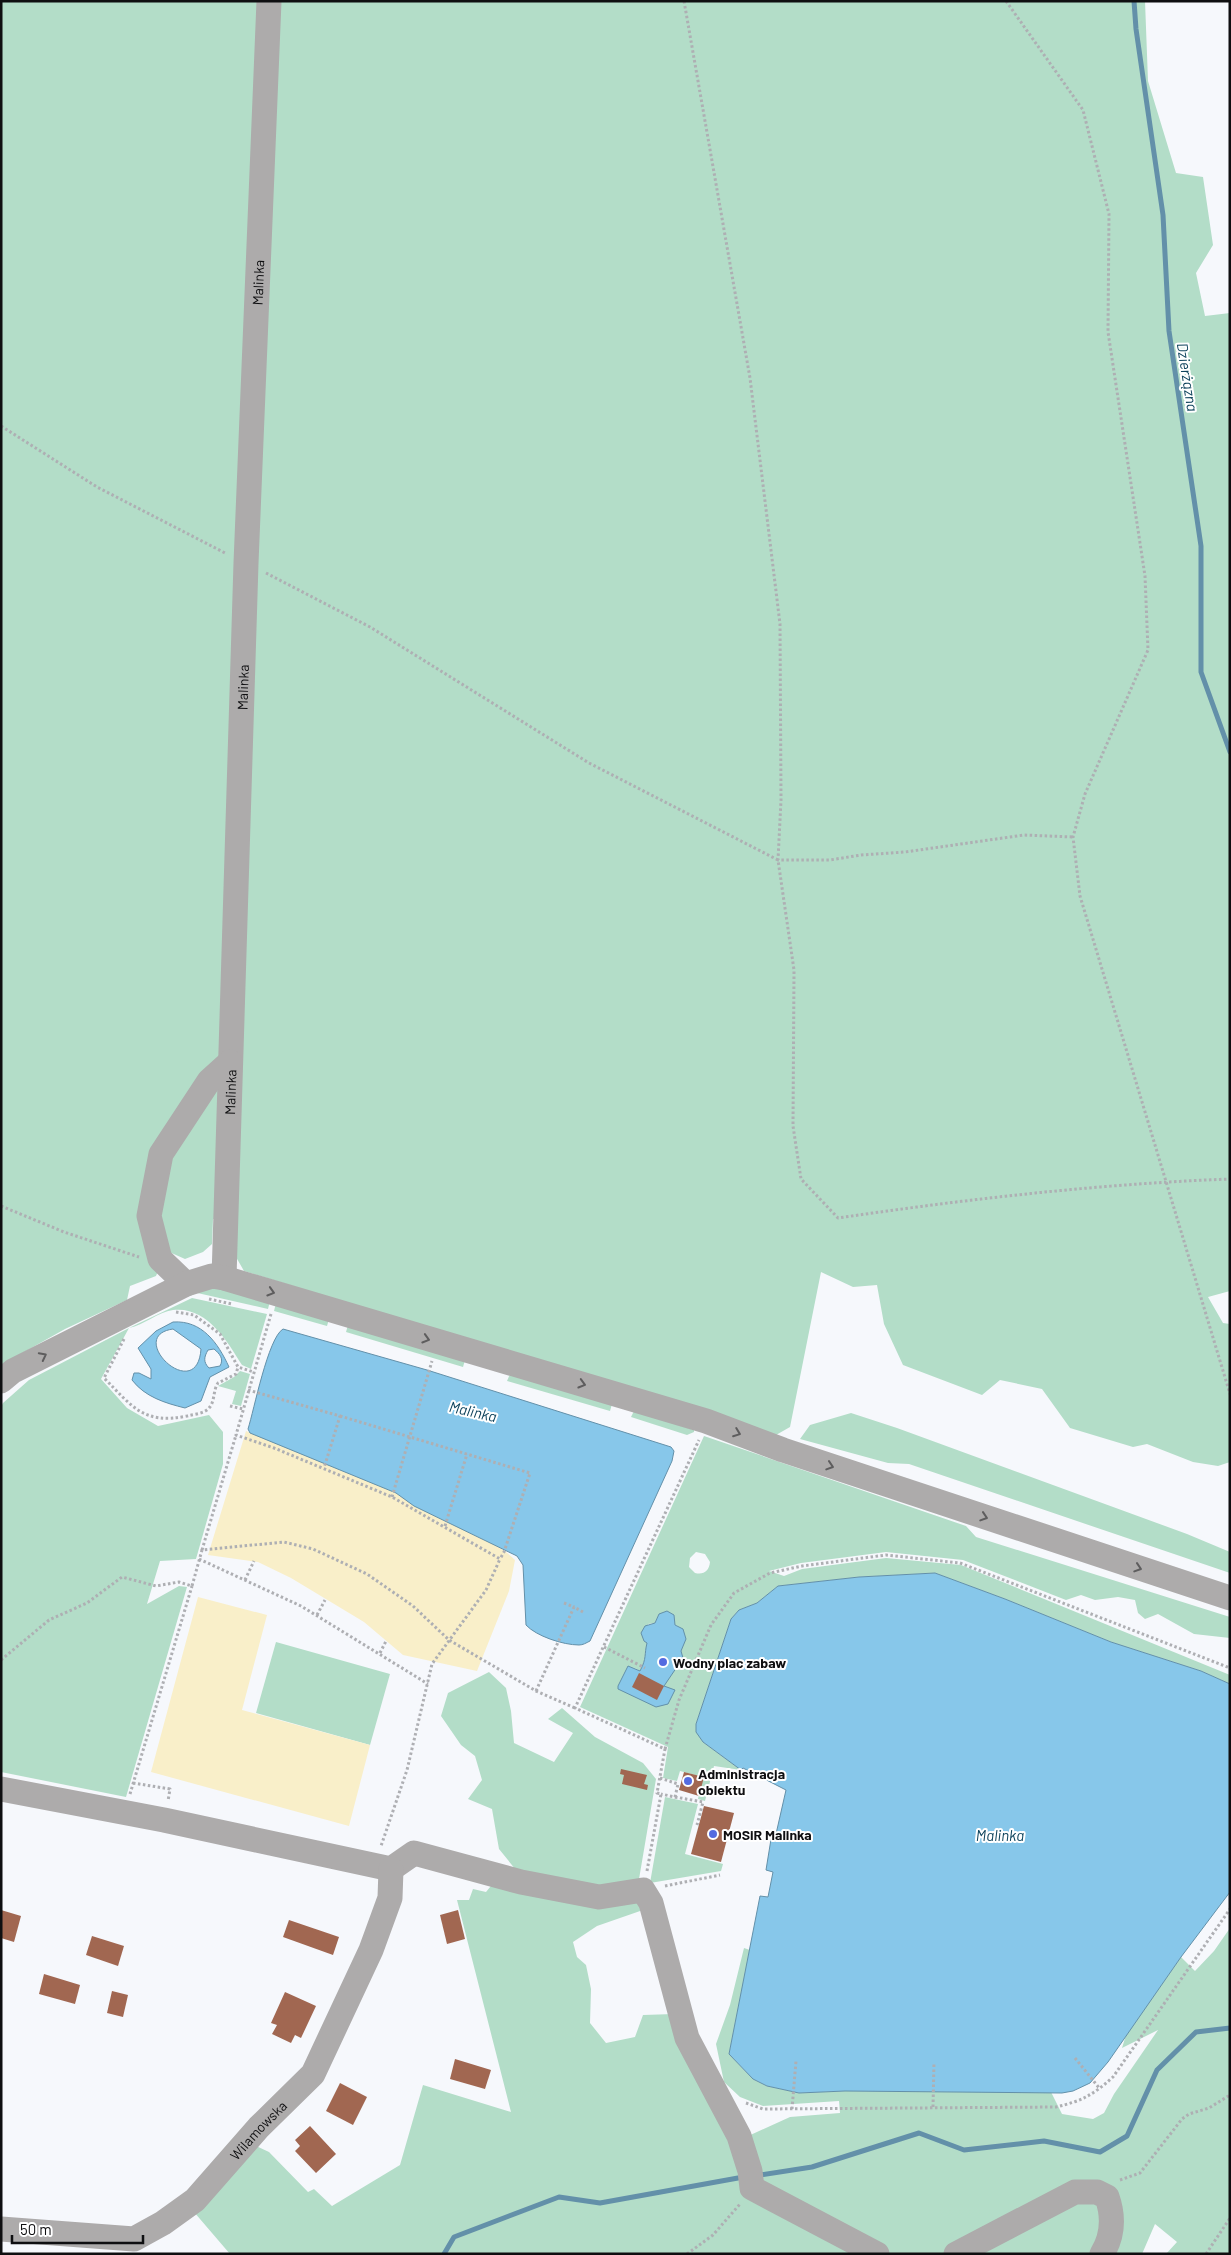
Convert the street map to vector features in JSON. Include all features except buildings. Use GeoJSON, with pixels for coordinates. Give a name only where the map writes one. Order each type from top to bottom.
{"type":"FeatureCollection","features":[{"type":"Feature","properties":{"kind":"street","name":"Malinka"},"geometry":{"type":"LineString","coordinates":[[224,1278],[246,563],[269,1]]}},
{"type":"Feature","properties":{"kind":"street"},"geometry":{"type":"LineString","coordinates":[[186,1284],[160,1260],[149,1216],[161,1154],[208,1081],[230,1062]]}},
{"type":"Feature","properties":{"kind":"street"},"geometry":{"type":"LineString","coordinates":[[1,1381],[13,1371],[186,1284],[212,1276],[224,1278],[699,1433],[784,1450],[1230,1598]]}},
{"type":"Feature","properties":{"kind":"street"},"geometry":{"type":"LineString","coordinates":[[1,1789],[164,1820],[391,1869],[414,1853],[522,1882],[599,1897],[644,1890],[652,1903],[687,2038],[739,2136],[750,2171],[752,2188],[877,2254]]}},
{"type":"Feature","properties":{"kind":"street","name":"Wilamowska"},"geometry":{"type":"LineString","coordinates":[[1,2229],[134,2239],[163,2222],[194,2200],[259,2127],[313,2074],[371,1950],[390,1898],[391,1869]]}},
{"type":"Feature","properties":{"kind":"street"},"geometry":{"type":"LineString","coordinates":[[956,2254],[1075,2192],[1097,2192],[1107,2197],[1112,2223],[1102,2254]]}},
{"type":"Feature","properties":{"kind":"path"},"geometry":{"type":"LineString","coordinates":[[684,1],[750,378],[780,624],[781,800],[778,860],[794,970],[793,1126],[801,1179],[838,1218],[964,1199],[1166,1181],[1230,1179]]}},
{"type":"Feature","properties":{"kind":"path"},"geometry":{"type":"LineString","coordinates":[[1006,1],[1083,110],[1109,214],[1108,332],[1145,576],[1148,650],[1085,794],[1072,836],[1080,896],[1230,1394]]}},
{"type":"Feature","properties":{"kind":"path"},"geometry":{"type":"LineString","coordinates":[[1,426],[97,487],[370,627],[589,763],[778,860],[830,860],[861,855],[905,852],[1024,835],[1072,836]]}},
{"type":"Feature","properties":{"kind":"path"},"geometry":{"type":"LineString","coordinates":[[1,1206],[101,1246],[134,1256],[160,1260]]}},
{"type":"Feature","properties":{"kind":"path"},"geometry":{"type":"LineString","coordinates":[[170,1312],[194,1315],[220,1334],[238,1367],[254,1372]]}},
{"type":"Feature","properties":{"kind":"path"},"geometry":{"type":"LineString","coordinates":[[131,1791],[271,1313],[280,1316]]}},
{"type":"Feature","properties":{"kind":"path"},"geometry":{"type":"LineString","coordinates":[[125,1338],[104,1378],[137,1411],[146,1415],[170,1420],[203,1413],[211,1406],[218,1383],[236,1374],[238,1367]]}},
{"type":"Feature","properties":{"kind":"path"},"geometry":{"type":"LineString","coordinates":[[423,1358],[441,1364]]}},
{"type":"Feature","properties":{"kind":"path"},"geometry":{"type":"LineString","coordinates":[[392,1497],[432,1364]]}},
{"type":"Feature","properties":{"kind":"path"},"geometry":{"type":"LineString","coordinates":[[248,1390],[530,1473],[504,1552],[486,1590],[432,1664],[408,1770],[381,1847],[391,1869]]}},
{"type":"Feature","properties":{"kind":"path"},"geometry":{"type":"LineString","coordinates":[[230,1406],[243,1409]]}},
{"type":"Feature","properties":{"kind":"path"},"geometry":{"type":"LineString","coordinates":[[324,1468],[340,1416]]}},
{"type":"Feature","properties":{"kind":"path"},"geometry":{"type":"LineString","coordinates":[[575,1708],[699,1433]]}},
{"type":"Feature","properties":{"kind":"path"},"geometry":{"type":"LineString","coordinates":[[236,1435],[274,1448],[392,1497],[500,1559]]}},
{"type":"Feature","properties":{"kind":"path"},"geometry":{"type":"LineString","coordinates":[[445,1526],[467,1454]]}},
{"type":"Feature","properties":{"kind":"path"},"geometry":{"type":"LineString","coordinates":[[202,1550],[284,1542],[313,1549],[367,1574],[413,1606],[449,1640],[536,1691],[665,1749]]}},
{"type":"Feature","properties":{"kind":"path"},"geometry":{"type":"LineString","coordinates":[[720,1876],[644,1890],[660,1794],[657,1793],[665,1749],[679,1700],[711,1625],[734,1593],[770,1573],[843,1560],[886,1555],[960,1563],[1230,1668]]}},
{"type":"Feature","properties":{"kind":"path"},"geometry":{"type":"LineString","coordinates":[[199,1558],[316,1615],[428,1684]]}},
{"type":"Feature","properties":{"kind":"path"},"geometry":{"type":"LineString","coordinates":[[245,1580],[254,1561]]}},
{"type":"Feature","properties":{"kind":"path"},"geometry":{"type":"LineString","coordinates":[[1,1660],[49,1620],[87,1603],[122,1577],[156,1586],[179,1582],[192,1586]]}},
{"type":"Feature","properties":{"kind":"path"},"geometry":{"type":"LineString","coordinates":[[316,1615],[325,1600]]}},
{"type":"Feature","properties":{"kind":"path"},"geometry":{"type":"LineString","coordinates":[[564,1603],[583,1612]]}},
{"type":"Feature","properties":{"kind":"path"},"geometry":{"type":"LineString","coordinates":[[536,1691],[574,1607]]}},
{"type":"Feature","properties":{"kind":"path"},"geometry":{"type":"LineString","coordinates":[[380,1653],[386,1640]]}},
{"type":"Feature","properties":{"kind":"path"},"geometry":{"type":"LineString","coordinates":[[604,1647],[645,1668]]}},
{"type":"Feature","properties":{"kind":"path"},"geometry":{"type":"LineString","coordinates":[[660,1778],[678,1784],[675,1797]]}},
{"type":"Feature","properties":{"kind":"path"},"geometry":{"type":"LineString","coordinates":[[660,1794],[703,1802],[696,1825]]}},
{"type":"Feature","properties":{"kind":"path"},"geometry":{"type":"LineString","coordinates":[[738,2100],[763,2109],[1056,2107],[1092,2095],[1113,2076],[1230,1909]]}},
{"type":"Feature","properties":{"kind":"path"},"geometry":{"type":"LineString","coordinates":[[1074,2058],[1100,2089]]}},
{"type":"Feature","properties":{"kind":"path"},"geometry":{"type":"LineString","coordinates":[[792,2109],[796,2061]]}},
{"type":"Feature","properties":{"kind":"path"},"geometry":{"type":"LineString","coordinates":[[933,2107],[934,2062]]}},
{"type":"Feature","properties":{"kind":"path"},"geometry":{"type":"LineString","coordinates":[[1112,2183],[1140,2173],[1182,2119],[1189,2114],[1209,2108],[1230,2095]]}},
{"type":"Feature","properties":{"kind":"path"},"geometry":{"type":"LineString","coordinates":[[687,2254],[712,2235],[752,2188]]}},
{"type":"Feature","properties":{"kind":"path"},"geometry":{"type":"LineString","coordinates":[[1206,2254],[1230,2218]]}},
{"type":"Feature","properties":{"kind":"green space"},"geometry":{"type":"Polygon","coordinates":[[[1,1],[1145,1],[1148,81],[1176,173],[1203,177],[1213,245],[1196,273],[1205,316],[1230,313],[1230,1291],[1208,1297],[1223,1323],[1230,1324],[1230,1462],[1218,1466],[1193,1462],[1147,1444],[1133,1447],[1070,1428],[1042,1389],[1000,1380],[982,1395],[903,1365],[884,1324],[877,1285],[853,1287],[821,1272],[790,1427],[776,1435],[244,1271],[236,1257],[237,1223],[213,1219],[212,1244],[203,1252],[185,1259],[167,1251],[156,1276],[130,1286],[127,1300],[65,1329],[1,1365],[1,1]]]}},
{"type":"Feature","properties":{"kind":"green space"},"geometry":{"type":"Polygon","coordinates":[[[206,1285],[270,1301],[268,1309],[193,1292],[206,1285]]]}},
{"type":"Feature","properties":{"kind":"green space"},"geometry":{"type":"Polygon","coordinates":[[[192,1298],[267,1314],[251,1369],[242,1365],[215,1327],[206,1319],[185,1310],[167,1311],[129,1328],[192,1298]]]}},
{"type":"Feature","properties":{"kind":"green space"},"geometry":{"type":"Polygon","coordinates":[[[276,1303],[329,1319],[327,1326],[274,1311],[276,1303]]]}},
{"type":"Feature","properties":{"kind":"green space"},"geometry":{"type":"Polygon","coordinates":[[[348,1325],[465,1360],[463,1367],[346,1332],[348,1325]]]}},
{"type":"Feature","properties":{"kind":"green space"},"geometry":{"type":"Polygon","coordinates":[[[129,1328],[101,1379],[127,1408],[158,1426],[209,1415],[223,1432],[223,1464],[196,1559],[160,1561],[147,1604],[179,1586],[187,1587],[126,1797],[1,1772],[1,1407],[29,1380],[129,1328]]]}},
{"type":"Feature","properties":{"kind":"green space"},"geometry":{"type":"Polygon","coordinates":[[[240,1371],[250,1374],[241,1406],[232,1404],[236,1391],[218,1386],[234,1377],[240,1371]]]}},
{"type":"Feature","properties":{"kind":"green space"},"geometry":{"type":"Polygon","coordinates":[[[510,1374],[612,1404],[610,1411],[507,1381],[510,1374]]]}},
{"type":"Feature","properties":{"kind":"green space"},"geometry":{"type":"Polygon","coordinates":[[[634,1411],[694,1430],[694,1432],[687,1435],[631,1417],[634,1411]]]}},
{"type":"Feature","properties":{"kind":"green space"},"geometry":{"type":"Polygon","coordinates":[[[851,1413],[1187,1534],[1230,1552],[1230,1573],[909,1464],[888,1463],[800,1439],[810,1425],[851,1413]]]}},
{"type":"Feature","properties":{"kind":"green space"},"geometry":{"type":"Polygon","coordinates":[[[704,1436],[966,1526],[976,1537],[1230,1617],[1230,1638],[1194,1634],[1158,1614],[1145,1619],[1138,1613],[1135,1600],[1118,1597],[1095,1600],[1081,1595],[1066,1600],[963,1560],[886,1552],[801,1563],[769,1571],[784,1576],[802,1569],[886,1558],[961,1565],[1230,1675],[1230,1684],[1201,1671],[1111,1642],[935,1573],[859,1577],[778,1586],[757,1603],[739,1610],[731,1619],[696,1724],[703,1742],[741,1770],[714,1766],[705,1801],[698,1799],[703,1777],[680,1771],[677,1781],[663,1778],[668,1747],[580,1707],[704,1436]],[[696,1552],[690,1558],[689,1567],[695,1573],[703,1573],[709,1568],[710,1562],[705,1554],[696,1552]],[[659,1614],[655,1623],[648,1624],[646,1654],[640,1671],[631,1666],[664,1686],[680,1651],[683,1630],[659,1614]]]}},
{"type":"Feature","properties":{"kind":"green space"},"geometry":{"type":"Polygon","coordinates":[[[276,1642],[390,1674],[370,1745],[256,1713],[276,1642]]]}},
{"type":"Feature","properties":{"kind":"green space"},"geometry":{"type":"Polygon","coordinates":[[[489,1672],[506,1688],[511,1711],[514,1743],[554,1762],[573,1733],[548,1719],[562,1708],[595,1737],[643,1763],[656,1779],[638,1885],[634,1897],[643,1910],[597,1926],[573,1942],[577,1957],[586,1965],[591,1989],[590,2023],[606,2043],[635,2037],[643,2015],[674,2014],[746,2137],[790,2117],[840,2113],[839,2101],[763,2106],[740,2097],[724,2082],[716,2044],[730,2005],[744,1948],[750,1950],[729,2054],[753,2079],[767,2086],[799,2093],[845,2091],[1051,2092],[1062,2114],[1093,2119],[1104,2113],[1114,2094],[1158,2030],[1122,2048],[1126,2035],[1181,1957],[1195,1971],[1214,1951],[1230,1928],[1230,2254],[1166,2254],[1177,2242],[1155,2224],[1142,2254],[230,2254],[194,2212],[254,2145],[269,2152],[308,2192],[314,2189],[332,2206],[400,2165],[423,2085],[511,2112],[457,1900],[469,1900],[473,1889],[486,1892],[495,1881],[520,1875],[499,1849],[492,1809],[468,1799],[482,1780],[475,1756],[461,1745],[441,1716],[448,1693],[489,1672]]]}},
{"type":"Feature","properties":{"kind":"green space"},"geometry":{"type":"Polygon","coordinates":[[[665,1797],[698,1804],[685,1854],[723,1864],[721,1871],[650,1883],[665,1797]]]}},
{"type":"Feature","properties":{"kind":"sand"},"geometry":{"type":"Polygon","coordinates":[[[246,1431],[396,1493],[425,1510],[474,1532],[515,1560],[509,1591],[477,1671],[403,1655],[364,1622],[291,1578],[258,1562],[208,1555],[246,1431]]]}},
{"type":"Feature","properties":{"kind":"sand"},"geometry":{"type":"Polygon","coordinates":[[[198,1597],[267,1615],[242,1710],[370,1745],[349,1826],[151,1772],[198,1597]]]}},
{"type":"Feature","properties":{"kind":"water"},"geometry":{"type":"Polygon","coordinates":[[[173,1322],[183,1322],[201,1329],[220,1350],[229,1367],[210,1377],[201,1401],[185,1408],[170,1404],[149,1395],[132,1380],[134,1373],[139,1373],[151,1379],[151,1369],[138,1348],[156,1331],[173,1322]],[[173,1329],[160,1334],[156,1343],[159,1353],[167,1363],[177,1370],[188,1371],[197,1365],[201,1349],[173,1329]],[[214,1349],[208,1350],[205,1357],[205,1362],[209,1368],[220,1366],[222,1361],[214,1349]]]}},
{"type":"Feature","properties":{"kind":"water","name":"Malinka"},"geometry":{"type":"Polygon","coordinates":[[[283,1329],[427,1370],[671,1447],[674,1451],[672,1461],[590,1641],[579,1645],[558,1642],[536,1633],[526,1625],[523,1565],[517,1556],[414,1506],[396,1493],[250,1433],[248,1429],[262,1375],[277,1335],[283,1329]]]}},
{"type":"Feature","properties":{"kind":"water","name":"Malinka"},"geometry":{"type":"Polygon","coordinates":[[[935,1573],[1111,1642],[1201,1671],[1230,1684],[1230,1892],[1181,1957],[1108,2062],[1090,2083],[1073,2091],[1062,2093],[845,2091],[799,2093],[767,2086],[753,2079],[729,2054],[760,1896],[768,1897],[773,1872],[766,1870],[772,1833],[776,1834],[786,1790],[743,1768],[741,1770],[703,1742],[696,1732],[696,1724],[731,1619],[739,1610],[757,1603],[778,1586],[859,1577],[935,1573]]]}},
{"type":"Feature","properties":{"kind":"water","name":"Wodny plac zabaw"},"geometry":{"type":"Polygon","coordinates":[[[667,1611],[674,1615],[675,1625],[683,1629],[686,1639],[681,1651],[683,1658],[664,1686],[675,1690],[668,1704],[656,1707],[618,1689],[618,1686],[628,1666],[640,1671],[642,1667],[647,1643],[644,1641],[641,1633],[645,1626],[655,1623],[659,1614],[667,1611]]]}},
{"type":"Feature","properties":{"kind":"waterway","name":"Dzierżązna"},"geometry":{"type":"LineString","coordinates":[[1134,1],[1136,29],[1163,215],[1169,331],[1201,546],[1201,672],[1230,752]]}},
{"type":"Feature","properties":{"kind":"waterway"},"geometry":{"type":"LineString","coordinates":[[760,2175],[812,2167],[919,2133],[964,2150],[1044,2141],[1100,2152],[1127,2136],[1157,2070],[1196,2032],[1230,2028]]}},
{"type":"Feature","properties":{"kind":"waterway"},"geometry":{"type":"LineString","coordinates":[[444,2254],[454,2237],[559,2197],[600,2203],[738,2178]]}},
{"type":"Feature","properties":{"kind":"place","name":"Wodny plac zabaw"},"geometry":{"type":"Point","coordinates":[663,1662]}},
{"type":"Feature","properties":{"kind":"place","name":"Administracja obiektu"},"geometry":{"type":"Point","coordinates":[688,1781]}},
{"type":"Feature","properties":{"kind":"place","name":"MOSiR Malinka"},"geometry":{"type":"Point","coordinates":[713,1834]}}]}
